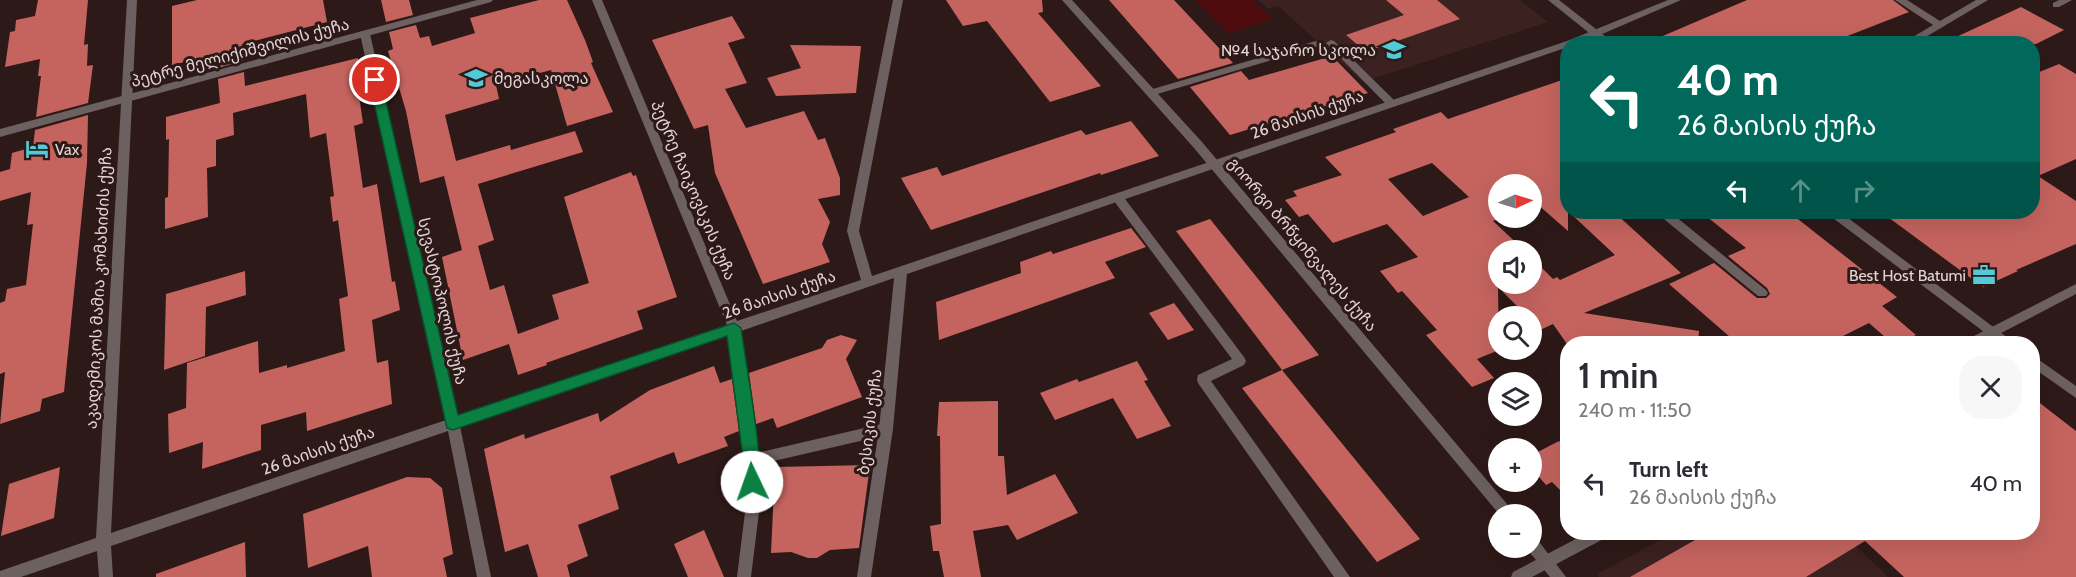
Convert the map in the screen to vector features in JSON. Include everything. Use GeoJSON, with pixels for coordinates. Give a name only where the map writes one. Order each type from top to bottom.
{"type":"FeatureCollection","features":[{"type":"Feature","properties":{"kind":"street","name":"აკადემიკოს მამია კომახიძის ქუჩა"},"geometry":{"type":"LineString","coordinates":[[106,577],[103,542],[132,0]]}},
{"type":"Feature","properties":{"kind":"street","name":"პეტრე მელიქიშვილის ქუჩა"},"geometry":{"type":"LineString","coordinates":[[0,133],[488,0]]}},
{"type":"Feature","properties":{"kind":"street","name":"პეტრე ჩაიკოვსკის ქუჩა"},"geometry":{"type":"LineString","coordinates":[[597,0],[734,328],[752,460],[753,504],[744,577]]}},
{"type":"Feature","properties":{"kind":"street"},"geometry":{"type":"LineString","coordinates":[[868,282],[852,231],[898,0]]}},
{"type":"Feature","properties":{"kind":"street","name":"გიორგი ბრწყინვალეს ქუჩა"},"geometry":{"type":"LineString","coordinates":[[1067,0],[1214,165],[1499,504]]}},
{"type":"Feature","properties":{"kind":"street"},"geometry":{"type":"LineString","coordinates":[[1553,0],[1600,36]]}},
{"type":"Feature","properties":{"kind":"street","name":"26 მაისის ქუჩა"},"geometry":{"type":"LineString","coordinates":[[1591,36],[1676,0]]}},
{"type":"Feature","properties":{"kind":"street"},"geometry":{"type":"LineString","coordinates":[[1900,0],[1940,25]]}},
{"type":"Feature","properties":{"kind":"street"},"geometry":{"type":"LineString","coordinates":[[1920,36],[1983,0]]}},
{"type":"Feature","properties":{"kind":"street"},"geometry":{"type":"LineString","coordinates":[[2056,5],[2067,0]]}},
{"type":"Feature","properties":{"kind":"street","name":"სევასტოპოლის ქუჩა"},"geometry":{"type":"LineString","coordinates":[[365,34],[453,423],[484,577]]}},
{"type":"Feature","properties":{"kind":"street"},"geometry":{"type":"LineString","coordinates":[[1331,43],[1392,104]]}},
{"type":"Feature","properties":{"kind":"street"},"geometry":{"type":"LineString","coordinates":[[1150,93],[1316,44]]}},
{"type":"Feature","properties":{"kind":"street","name":"26 მაისის ქუჩა"},"geometry":{"type":"LineString","coordinates":[[1,577],[1560,47]]}},
{"type":"Feature","properties":{"kind":"street"},"geometry":{"type":"LineString","coordinates":[[1118,198],[1240,361],[1203,379],[1342,577]]}},
{"type":"Feature","properties":{"kind":"street"},"geometry":{"type":"LineString","coordinates":[[1678,219],[1762,293]]}},
{"type":"Feature","properties":{"kind":"street"},"geometry":{"type":"LineString","coordinates":[[1842,219],[2000,336]]}},
{"type":"Feature","properties":{"kind":"street","name":"ბესიკის ქუჩა"},"geometry":{"type":"LineString","coordinates":[[864,577],[886,429],[901,272]]}},
{"type":"Feature","properties":{"kind":"street"},"geometry":{"type":"LineString","coordinates":[[1982,336],[2076,289]]}},
{"type":"Feature","properties":{"kind":"street"},"geometry":{"type":"LineString","coordinates":[[2040,366],[2076,393]]}},
{"type":"Feature","properties":{"kind":"street"},"geometry":{"type":"LineString","coordinates":[[752,460],[886,429]]}},
{"type":"Feature","properties":{"kind":"street"},"geometry":{"type":"LineString","coordinates":[[1518,577],[1589,540]]}},
{"type":"Feature","properties":{"kind":"street"},"geometry":{"type":"LineString","coordinates":[[1542,556],[1560,577]]}},
{"type":"Feature","properties":{"kind":"shaded area"},"geometry":{"type":"Polygon","coordinates":[[[1195,0],[1253,0],[1273,19],[1229,33],[1195,0]]]}},
{"type":"Feature","properties":{"kind":"shaded area","name":"№4 საჯარო სკოლა"},"geometry":{"type":"Polygon","coordinates":[[[1258,0],[1520,0],[1548,22],[1363,82],[1278,6],[1268,9],[1258,0]]]}},
{"type":"Feature","properties":{"kind":"shaded area"},"geometry":{"type":"Polygon","coordinates":[[[1660,540],[1849,540],[1888,577],[1599,577],[1597,574],[1660,540]]]}},
{"type":"Feature","properties":{"kind":"building"},"geometry":{"type":"Polygon","coordinates":[[[38,0],[88,0],[84,45],[88,44],[87,66],[93,65],[88,103],[36,117],[41,76],[38,76],[40,59],[5,67],[10,32],[15,31],[16,20],[35,16],[38,0]]]}},
{"type":"Feature","properties":{"kind":"building"},"geometry":{"type":"Polygon","coordinates":[[[197,0],[323,0],[327,22],[242,44],[243,61],[218,68],[217,54],[172,65],[172,6],[197,0]]]}},
{"type":"Feature","properties":{"kind":"building"},"geometry":{"type":"Polygon","coordinates":[[[381,0],[409,0],[413,15],[386,22],[381,0]]]}},
{"type":"Feature","properties":{"kind":"building"},"geometry":{"type":"Polygon","coordinates":[[[539,0],[567,0],[613,112],[567,126],[551,70],[496,85],[499,99],[445,115],[456,161],[510,145],[511,150],[575,131],[583,152],[478,184],[494,240],[478,246],[490,290],[504,285],[518,334],[559,319],[552,295],[589,283],[564,197],[631,172],[633,176],[636,175],[677,297],[637,311],[643,329],[518,375],[509,344],[463,360],[442,257],[462,250],[444,176],[420,183],[406,111],[388,51],[393,49],[389,32],[416,25],[420,38],[429,36],[432,46],[475,33],[470,18],[539,0]]]}},
{"type":"Feature","properties":{"kind":"building"},"geometry":{"type":"Polygon","coordinates":[[[946,0],[1042,0],[1043,12],[1038,13],[1101,86],[1050,102],[987,21],[963,26],[946,0]]]}},
{"type":"Feature","properties":{"kind":"building"},"geometry":{"type":"Polygon","coordinates":[[[1109,0],[1174,0],[1233,63],[1178,79],[1109,0]]]}},
{"type":"Feature","properties":{"kind":"building"},"geometry":{"type":"Polygon","coordinates":[[[1386,0],[1437,0],[1460,19],[1366,52],[1346,35],[1404,15],[1386,0]]]}},
{"type":"Feature","properties":{"kind":"building"},"geometry":{"type":"Polygon","coordinates":[[[1747,0],[1893,0],[1909,12],[1848,36],[1663,36],[1747,0]]]}},
{"type":"Feature","properties":{"kind":"building"},"geometry":{"type":"Polygon","coordinates":[[[2021,7],[2064,30],[2040,42],[2040,36],[1958,36],[2021,7]]]}},
{"type":"Feature","properties":{"kind":"building"},"geometry":{"type":"Polygon","coordinates":[[[732,16],[745,38],[728,43],[747,83],[725,89],[746,128],[804,111],[818,140],[825,138],[840,178],[840,195],[818,199],[830,222],[822,244],[830,262],[763,284],[715,173],[708,125],[694,129],[652,40],[732,16]]]}},
{"type":"Feature","properties":{"kind":"building"},"geometry":{"type":"Polygon","coordinates":[[[790,45],[861,46],[856,93],[776,96],[767,78],[801,68],[790,45]]]}},
{"type":"Feature","properties":{"kind":"building"},"geometry":{"type":"Polygon","coordinates":[[[1332,56],[1368,93],[1230,135],[1190,87],[1241,71],[1249,80],[1332,56]]]}},
{"type":"Feature","properties":{"kind":"building"},"geometry":{"type":"Polygon","coordinates":[[[358,58],[362,81],[357,82],[363,123],[354,126],[363,188],[377,184],[392,282],[395,281],[400,310],[372,320],[377,363],[388,360],[392,404],[307,431],[306,412],[261,425],[261,450],[202,469],[203,442],[169,453],[168,414],[186,408],[187,363],[258,341],[259,373],[287,365],[287,368],[345,351],[339,299],[348,296],[338,220],[333,222],[330,197],[334,196],[326,133],[310,138],[306,94],[233,113],[234,135],[216,140],[216,166],[207,168],[208,217],[165,229],[169,139],[166,140],[166,117],[220,103],[218,79],[244,72],[245,86],[358,58]]]}},
{"type":"Feature","properties":{"kind":"building"},"geometry":{"type":"Polygon","coordinates":[[[2059,64],[2076,74],[2076,159],[2040,175],[2040,72],[2059,64]]]}},
{"type":"Feature","properties":{"kind":"building"},"geometry":{"type":"Polygon","coordinates":[[[1560,81],[1560,219],[1568,219],[1568,231],[1542,208],[1542,174],[1488,174],[1488,228],[1500,228],[1513,240],[1488,240],[1488,294],[1498,294],[1498,306],[1488,306],[1488,354],[1477,359],[1489,372],[1488,380],[1472,387],[1426,335],[1437,330],[1402,291],[1398,293],[1380,271],[1418,257],[1387,224],[1333,243],[1308,214],[1299,217],[1285,200],[1297,196],[1293,191],[1342,175],[1325,157],[1396,132],[1393,129],[1441,112],[1448,119],[1560,81]],[[1432,163],[1388,179],[1423,216],[1469,197],[1432,163]]]}},
{"type":"Feature","properties":{"kind":"building"},"geometry":{"type":"Polygon","coordinates":[[[88,115],[87,163],[64,392],[42,399],[40,411],[0,424],[5,372],[0,374],[0,303],[5,301],[7,289],[26,285],[33,224],[27,225],[31,192],[0,201],[0,172],[10,169],[12,153],[33,147],[35,130],[88,115]]]}},
{"type":"Feature","properties":{"kind":"building"},"geometry":{"type":"Polygon","coordinates":[[[1131,121],[1159,156],[1101,175],[1100,173],[931,230],[901,178],[937,167],[942,176],[1081,130],[1086,135],[1131,121]]]}},
{"type":"Feature","properties":{"kind":"building"},"geometry":{"type":"Polygon","coordinates":[[[2040,177],[2076,201],[2076,244],[1983,287],[1891,219],[2040,219],[2040,177]]]}},
{"type":"Feature","properties":{"kind":"building"},"geometry":{"type":"Polygon","coordinates":[[[1210,219],[1319,355],[1282,370],[1176,231],[1210,219]]]}},
{"type":"Feature","properties":{"kind":"building"},"geometry":{"type":"Polygon","coordinates":[[[1576,219],[1622,219],[1681,273],[1584,313],[1699,331],[1699,336],[1561,336],[1553,324],[1542,329],[1542,306],[1517,306],[1505,294],[1542,294],[1542,268],[1553,279],[1557,277],[1560,280],[1615,255],[1576,219]]]}},
{"type":"Feature","properties":{"kind":"building"},"geometry":{"type":"Polygon","coordinates":[[[1710,219],[1798,219],[1897,297],[1882,306],[1916,335],[1884,336],[1869,323],[1843,336],[1729,336],[1669,284],[1714,263],[1757,298],[1766,298],[1770,294],[1767,288],[1728,256],[1746,248],[1710,219]]]}},
{"type":"Feature","properties":{"kind":"building"},"geometry":{"type":"Polygon","coordinates":[[[1131,228],[1146,247],[1105,262],[1115,278],[939,340],[936,302],[1021,273],[1020,262],[1051,251],[1053,254],[1131,228]]]}},
{"type":"Feature","properties":{"kind":"building"},"geometry":{"type":"Polygon","coordinates":[[[245,271],[246,295],[206,307],[205,356],[164,370],[166,294],[245,271]]]}},
{"type":"Feature","properties":{"kind":"building"},"geometry":{"type":"Polygon","coordinates":[[[1174,303],[1194,330],[1168,340],[1149,313],[1174,303]]]}},
{"type":"Feature","properties":{"kind":"building"},"geometry":{"type":"Polygon","coordinates":[[[841,335],[857,340],[846,359],[862,397],[777,428],[773,418],[756,424],[749,373],[822,348],[827,340],[841,335]]]}},
{"type":"Feature","properties":{"kind":"building"},"geometry":{"type":"Polygon","coordinates":[[[1137,361],[1148,380],[1144,381],[1171,426],[1137,439],[1113,398],[1055,420],[1040,393],[1077,379],[1079,382],[1137,361]]]}},
{"type":"Feature","properties":{"kind":"building"},"geometry":{"type":"Polygon","coordinates":[[[714,366],[720,383],[732,379],[739,431],[724,437],[728,446],[678,464],[674,452],[610,476],[619,509],[578,525],[588,556],[567,565],[570,577],[538,577],[528,544],[505,552],[484,449],[524,434],[525,439],[598,413],[600,422],[650,390],[714,366]]]}},
{"type":"Feature","properties":{"kind":"building"},"geometry":{"type":"Polygon","coordinates":[[[1282,370],[1420,539],[1377,562],[1242,388],[1282,370]]]}},
{"type":"Feature","properties":{"kind":"building"},"geometry":{"type":"Polygon","coordinates":[[[998,401],[998,456],[1004,456],[1007,495],[1055,474],[1078,513],[1017,540],[1008,525],[973,531],[981,577],[944,577],[939,551],[933,551],[930,526],[941,524],[940,436],[937,436],[939,402],[998,401]]]}},
{"type":"Feature","properties":{"kind":"building"},"geometry":{"type":"Polygon","coordinates":[[[2040,403],[2076,431],[2076,577],[1904,577],[1865,541],[1806,577],[1630,577],[1695,540],[2040,540],[2040,403]]]}},
{"type":"Feature","properties":{"kind":"building"},"geometry":{"type":"Polygon","coordinates":[[[1559,441],[1560,490],[1552,482],[1546,485],[1542,480],[1542,450],[1559,441]]]}},
{"type":"Feature","properties":{"kind":"building"},"geometry":{"type":"Polygon","coordinates":[[[870,465],[859,548],[830,550],[817,558],[808,558],[791,552],[771,553],[775,467],[870,465]]]}},
{"type":"Feature","properties":{"kind":"building"},"geometry":{"type":"Polygon","coordinates":[[[60,467],[54,518],[1,536],[9,484],[60,467]]]}},
{"type":"Feature","properties":{"kind":"building"},"geometry":{"type":"Polygon","coordinates":[[[407,477],[430,478],[442,488],[453,554],[443,558],[447,577],[372,577],[368,546],[308,568],[303,514],[407,477]]]}},
{"type":"Feature","properties":{"kind":"building"},"geometry":{"type":"Polygon","coordinates":[[[704,530],[724,577],[688,577],[674,544],[704,530]]]}},
{"type":"Feature","properties":{"kind":"building"},"geometry":{"type":"Polygon","coordinates":[[[245,542],[246,577],[156,577],[156,574],[245,542]]]}},
{"type":"Feature","properties":{"kind":"place","name":"№4 საჯარო სკოლა"},"geometry":{"type":"Point","coordinates":[1394,50]}},
{"type":"Feature","properties":{"kind":"place","name":"მეგასკოლა"},"geometry":{"type":"Point","coordinates":[476,78]}},
{"type":"Feature","properties":{"kind":"place","name":"Vax"},"geometry":{"type":"Point","coordinates":[37,149]}},
{"type":"Feature","properties":{"kind":"place","name":"Best Host Batumi"},"geometry":{"type":"Point","coordinates":[1984,275]}},
{"type":"Feature","properties":{"kind":"route"},"geometry":{"type":"LineString","coordinates":[[375,80],[453,423],[734,328],[752,460],[752,482]]}}]}
